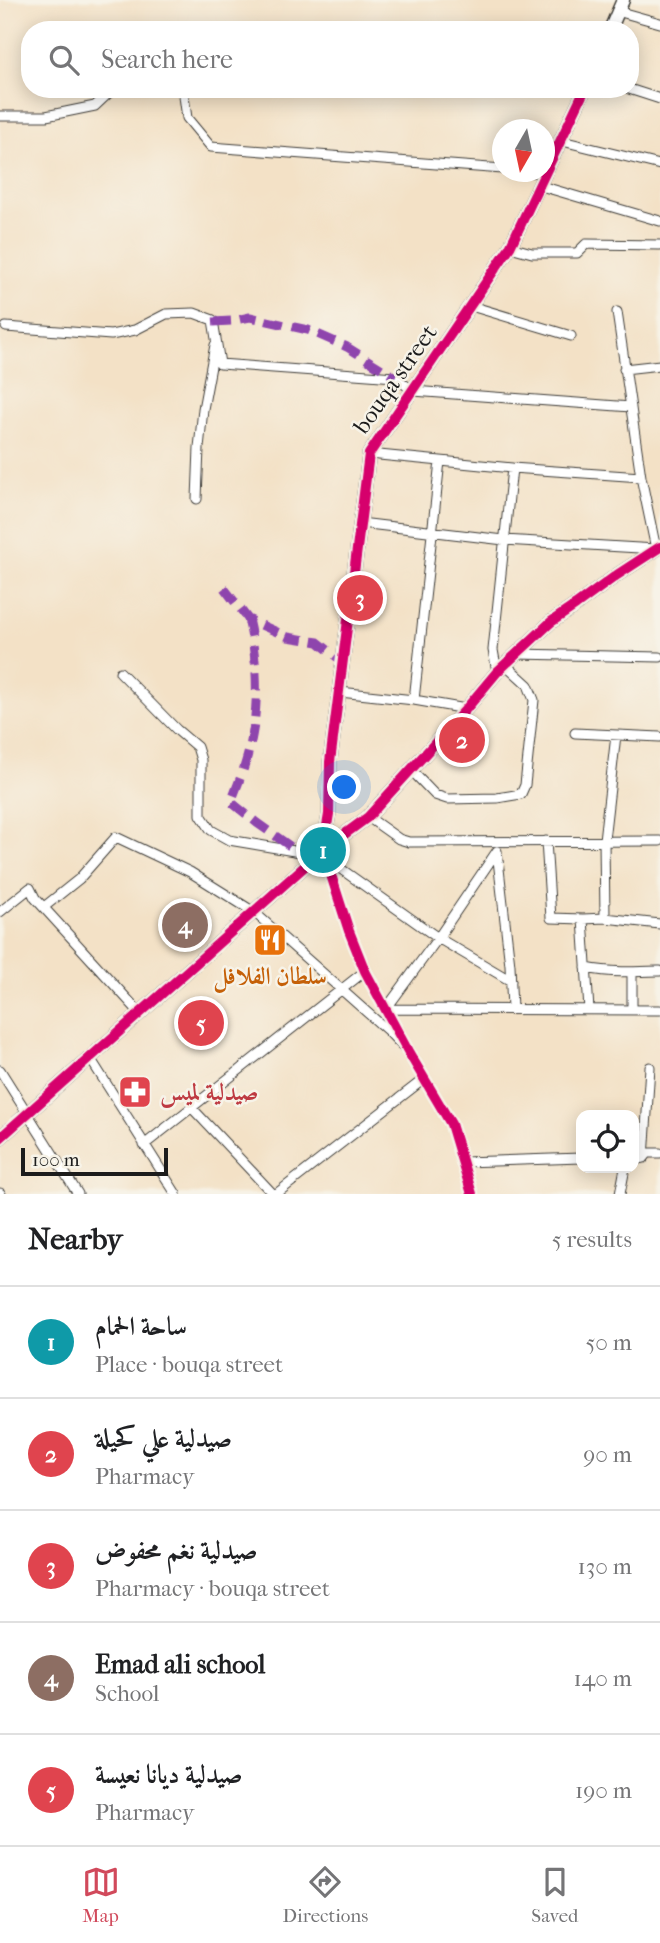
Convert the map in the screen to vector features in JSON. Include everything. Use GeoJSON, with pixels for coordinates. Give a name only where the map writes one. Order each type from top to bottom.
{"type":"FeatureCollection","features":[{"type":"Feature","properties":{"kind":"street"},"geometry":{"type":"LineString","coordinates":[[620,5],[660,23]]}},
{"type":"Feature","properties":{"kind":"street"},"geometry":{"type":"LineString","coordinates":[[639,92],[660,99]]}},
{"type":"Feature","properties":{"kind":"street"},"geometry":{"type":"LineString","coordinates":[[0,116],[46,116],[95,106],[103,98]]}},
{"type":"Feature","properties":{"kind":"street"},"geometry":{"type":"LineString","coordinates":[[184,98],[187,118],[211,147],[492,168]]}},
{"type":"Feature","properties":{"kind":"street","name":"bouqa street"},"geometry":{"type":"LineString","coordinates":[[555,156],[581,98]]}},
{"type":"Feature","properties":{"kind":"street"},"geometry":{"type":"LineString","coordinates":[[562,141],[660,165]]}},
{"type":"Feature","properties":{"kind":"street","name":"bouqa street"},"geometry":{"type":"LineString","coordinates":[[320,852],[329,814],[330,762],[369,454],[510,247],[543,182]]}},
{"type":"Feature","properties":{"kind":"street"},"geometry":{"type":"LineString","coordinates":[[541,186],[660,221]]}},
{"type":"Feature","properties":{"kind":"street"},"geometry":{"type":"LineString","coordinates":[[510,247],[532,253],[577,253],[586,244],[660,245]]}},
{"type":"Feature","properties":{"kind":"street"},"geometry":{"type":"LineString","coordinates":[[471,306],[571,336]]}},
{"type":"Feature","properties":{"kind":"street"},"geometry":{"type":"LineString","coordinates":[[617,312],[641,477],[658,548]]}},
{"type":"Feature","properties":{"kind":"street"},"geometry":{"type":"LineString","coordinates":[[6,327],[111,335],[135,330],[166,314],[194,313],[213,320],[220,364],[395,377],[413,391],[631,407]]}},
{"type":"Feature","properties":{"kind":"street"},"geometry":{"type":"LineString","coordinates":[[197,499],[198,448],[216,340]]}},
{"type":"Feature","properties":{"kind":"street"},"geometry":{"type":"LineString","coordinates":[[624,369],[660,365]]}},
{"type":"Feature","properties":{"kind":"street"},"geometry":{"type":"LineString","coordinates":[[369,454],[641,477]]}},
{"type":"Feature","properties":{"kind":"street"},"geometry":{"type":"LineString","coordinates":[[414,700],[440,461]]}},
{"type":"Feature","properties":{"kind":"street"},"geometry":{"type":"LineString","coordinates":[[411,769],[435,795],[447,799],[497,798],[521,794],[525,785],[534,700],[528,685],[501,668],[493,650],[512,468]]}},
{"type":"Feature","properties":{"kind":"street"},"geometry":{"type":"LineString","coordinates":[[360,523],[504,540],[658,548]]}},
{"type":"Feature","properties":{"kind":"street"},"geometry":{"type":"LineString","coordinates":[[0,1138],[320,852],[368,817],[501,668],[551,622],[658,548]]}},
{"type":"Feature","properties":{"kind":"street"},"geometry":{"type":"LineString","coordinates":[[517,654],[660,657]]}},
{"type":"Feature","properties":{"kind":"street"},"geometry":{"type":"LineString","coordinates":[[120,672],[197,747],[201,760],[201,814],[211,830],[229,840],[320,852]]}},
{"type":"Feature","properties":{"kind":"street"},"geometry":{"type":"LineString","coordinates":[[340,692],[466,709]]}},
{"type":"Feature","properties":{"kind":"street"},"geometry":{"type":"LineString","coordinates":[[575,733],[660,737]]}},
{"type":"Feature","properties":{"kind":"street"},"geometry":{"type":"LineString","coordinates":[[605,918],[604,841],[616,735]]}},
{"type":"Feature","properties":{"kind":"street"},"geometry":{"type":"LineString","coordinates":[[368,817],[399,839],[409,842],[496,846],[546,841],[660,842]]}},
{"type":"Feature","properties":{"kind":"street"},"geometry":{"type":"LineString","coordinates":[[44,907],[79,879],[116,837],[190,872],[254,912],[410,1053]]}},
{"type":"Feature","properties":{"kind":"street"},"geometry":{"type":"LineString","coordinates":[[546,841],[551,918],[605,918],[660,924]]}},
{"type":"Feature","properties":{"kind":"street"},"geometry":{"type":"LineString","coordinates":[[386,1009],[438,938],[496,846]]}},
{"type":"Feature","properties":{"kind":"street"},"geometry":{"type":"LineString","coordinates":[[496,846],[512,1009]]}},
{"type":"Feature","properties":{"kind":"street"},"geometry":{"type":"LineString","coordinates":[[320,852],[329,869],[365,971],[451,1124],[472,1194]]}},
{"type":"Feature","properties":{"kind":"street"},"geometry":{"type":"LineString","coordinates":[[329,869],[341,869],[438,938],[511,981]]}},
{"type":"Feature","properties":{"kind":"street"},"geometry":{"type":"LineString","coordinates":[[0,912],[30,888],[35,898],[140,1013]]}},
{"type":"Feature","properties":{"kind":"street"},"geometry":{"type":"LineString","coordinates":[[583,919],[589,1010]]}},
{"type":"Feature","properties":{"kind":"street"},"geometry":{"type":"LineString","coordinates":[[586,968],[607,972],[660,971]]}},
{"type":"Feature","properties":{"kind":"street"},"geometry":{"type":"LineString","coordinates":[[144,1144],[365,971]]}},
{"type":"Feature","properties":{"kind":"street"},"geometry":{"type":"LineString","coordinates":[[632,972],[632,1010]]}},
{"type":"Feature","properties":{"kind":"street"},"geometry":{"type":"LineString","coordinates":[[386,1009],[660,1010]]}},
{"type":"Feature","properties":{"kind":"street"},"geometry":{"type":"LineString","coordinates":[[90,1058],[176,1194]]}},
{"type":"Feature","properties":{"kind":"street"},"geometry":{"type":"LineString","coordinates":[[639,1159],[650,1067]]}},
{"type":"Feature","properties":{"kind":"street"},"geometry":{"type":"LineString","coordinates":[[0,1070],[78,1194]]}},
{"type":"Feature","properties":{"kind":"street"},"geometry":{"type":"LineString","coordinates":[[192,1108],[275,1194],[424,1079]]}},
{"type":"Feature","properties":{"kind":"street"},"geometry":{"type":"LineString","coordinates":[[639,1159],[648,1153],[660,1153]]}},
{"type":"Feature","properties":{"kind":"street"},"geometry":{"type":"LineString","coordinates":[[463,1162],[576,1158]]}},
{"type":"Feature","properties":{"kind":"street"},"geometry":{"type":"LineString","coordinates":[[620,1194],[624,1173]]}},
{"type":"Feature","properties":{"kind":"marked path"},"geometry":{"type":"LineString","coordinates":[[213,322],[250,317],[308,330],[347,347],[395,377]]}},
{"type":"Feature","properties":{"kind":"marked path"},"geometry":{"type":"LineString","coordinates":[[224,588],[248,619],[288,637],[318,642],[343,662]]}},
{"type":"Feature","properties":{"kind":"marked path"},"geometry":{"type":"LineString","coordinates":[[248,619],[256,672],[256,708],[251,744],[231,802],[297,851]]}},
{"type":"Feature","properties":{"kind":"cycle path"},"geometry":{"type":"LineString","coordinates":[[472,1194],[451,1124],[365,971],[349,931],[323,850],[329,814],[330,762],[369,454],[510,247],[581,98]]}},
{"type":"Feature","properties":{"kind":"cycle path"},"geometry":{"type":"LineString","coordinates":[[0,1138],[323,850],[368,817],[497,672],[551,622],[660,547]]}},
{"type":"Feature","properties":{"kind":"place","name":"صيدلية نغم محفوض"},"geometry":{"type":"Point","coordinates":[360,598]}},
{"type":"Feature","properties":{"kind":"place","name":"صيدلية علي كحيلة"},"geometry":{"type":"Point","coordinates":[462,740]}},
{"type":"Feature","properties":{"kind":"place","name":"ساحة الحمام"},"geometry":{"type":"Point","coordinates":[323,850]}},
{"type":"Feature","properties":{"kind":"place","name":"Emad ali school"},"geometry":{"type":"Point","coordinates":[185,925]}},
{"type":"Feature","properties":{"kind":"place","name":"سلطان الفلافل"},"geometry":{"type":"Point","coordinates":[270,940]}},
{"type":"Feature","properties":{"kind":"place","name":"صيدلية ديانا نعيسة"},"geometry":{"type":"Point","coordinates":[201,1023]}},
{"type":"Feature","properties":{"kind":"place","name":"صيدلية لميس"},"geometry":{"type":"Point","coordinates":[135,1092]}}]}
